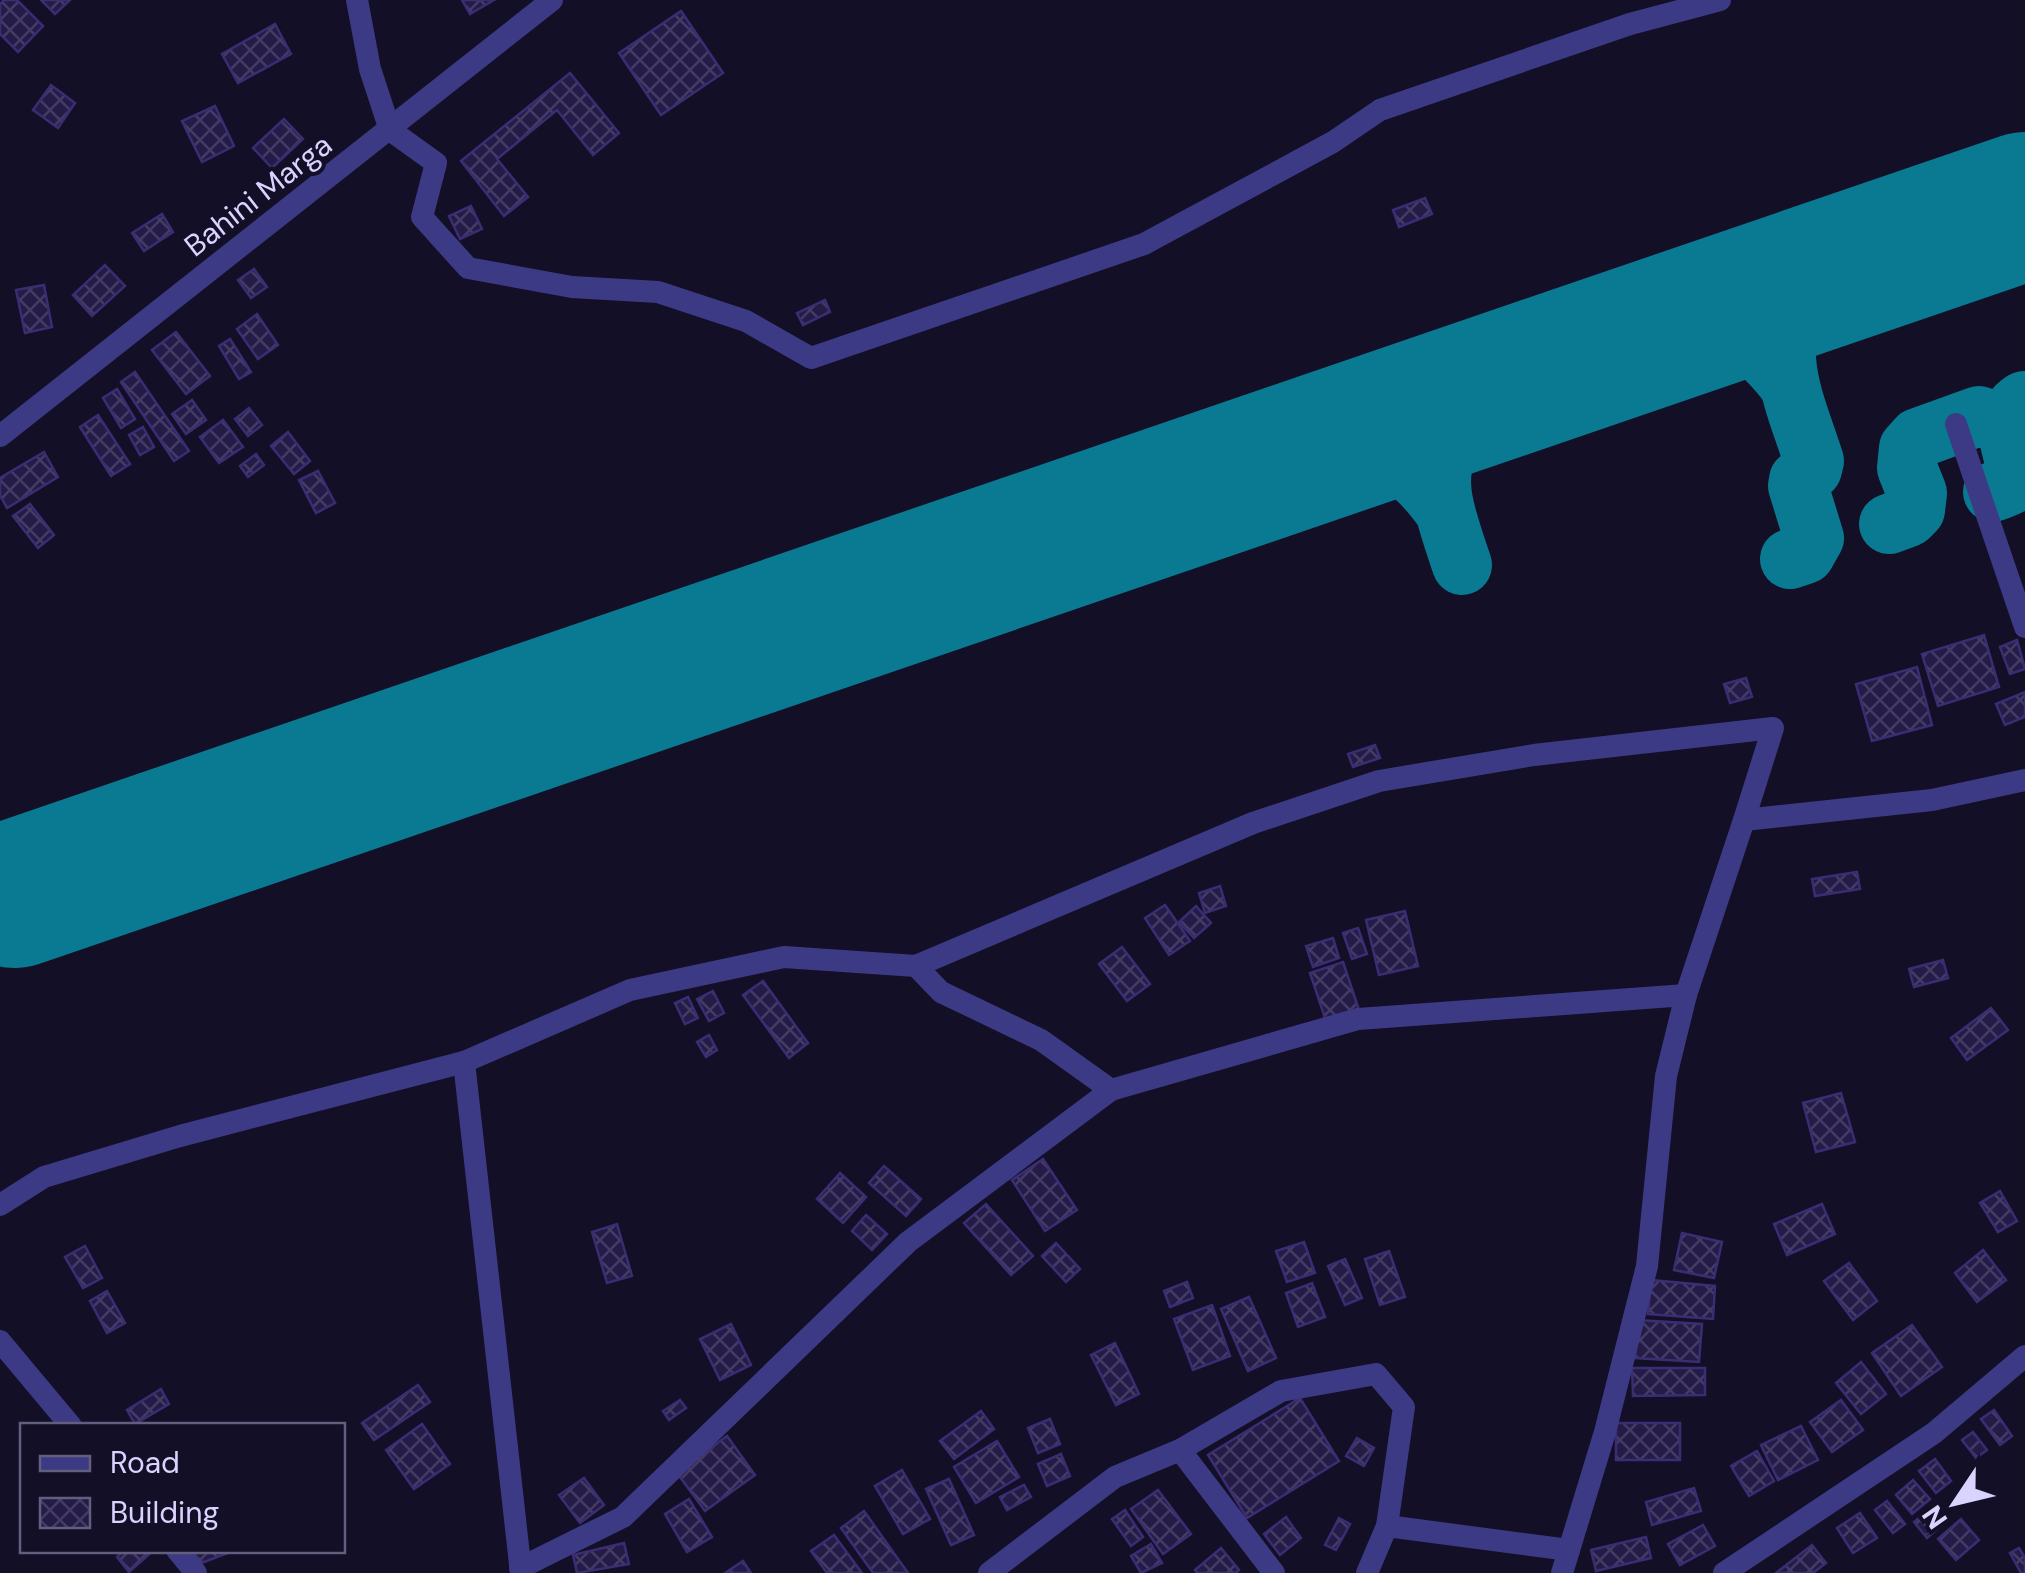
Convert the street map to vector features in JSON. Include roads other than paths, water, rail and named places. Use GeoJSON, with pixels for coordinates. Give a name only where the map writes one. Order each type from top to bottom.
{"type":"FeatureCollection","features":[{"type":"Feature","properties":{"kind":"street"},"geometry":{"type":"LineString","coordinates":[[357,0],[370,69],[390,130],[436,164],[422,217],[468,268],[572,287],[658,292],[746,321],[810,358],[1144,244],[1333,142],[1380,110],[1630,24],[1720,0]]}},
{"type":"Feature","properties":{"kind":"street","name":"Bahini Marga"},"geometry":{"type":"LineString","coordinates":[[0,436],[552,0]]}},
{"type":"Feature","properties":{"kind":"street"},"geometry":{"type":"LineString","coordinates":[[1956,424],[2025,627]]}},
{"type":"Feature","properties":{"kind":"street"},"geometry":{"type":"LineString","coordinates":[[0,1205],[44,1177],[180,1136],[464,1062],[630,990],[784,957],[916,966],[1252,823],[1380,781],[1534,755],[1772,728],[1686,995],[1666,1076],[1647,1266],[1605,1432],[1562,1573]]}},
{"type":"Feature","properties":{"kind":"street"},"geometry":{"type":"LineString","coordinates":[[1744,820],[1932,800],[2025,780]]}},
{"type":"Feature","properties":{"kind":"street"},"geometry":{"type":"LineString","coordinates":[[916,966],[942,992],[1040,1040],[1111,1090]]}},
{"type":"Feature","properties":{"kind":"street"},"geometry":{"type":"LineString","coordinates":[[464,1062],[521,1571],[623,1517],[908,1242],[1111,1090],[1358,1019],[1686,995]]}},
{"type":"Feature","properties":{"kind":"street"},"geometry":{"type":"LineString","coordinates":[[0,1341],[68,1423]]}},
{"type":"Feature","properties":{"kind":"street"},"geometry":{"type":"LineString","coordinates":[[1724,1573],[1934,1434],[2025,1356]]}},
{"type":"Feature","properties":{"kind":"street"},"geometry":{"type":"LineString","coordinates":[[990,1573],[1115,1478],[1180,1450],[1281,1391],[1376,1374],[1404,1407],[1387,1526],[1367,1573]]}},
{"type":"Feature","properties":{"kind":"street"},"geometry":{"type":"LineString","coordinates":[[1180,1450],[1274,1573]]}},
{"type":"Feature","properties":{"kind":"street"},"geometry":{"type":"LineString","coordinates":[[1387,1526],[1569,1550]]}},
{"type":"Feature","properties":{"kind":"street"},"geometry":{"type":"LineString","coordinates":[[179,1553],[196,1573]]}}]}
